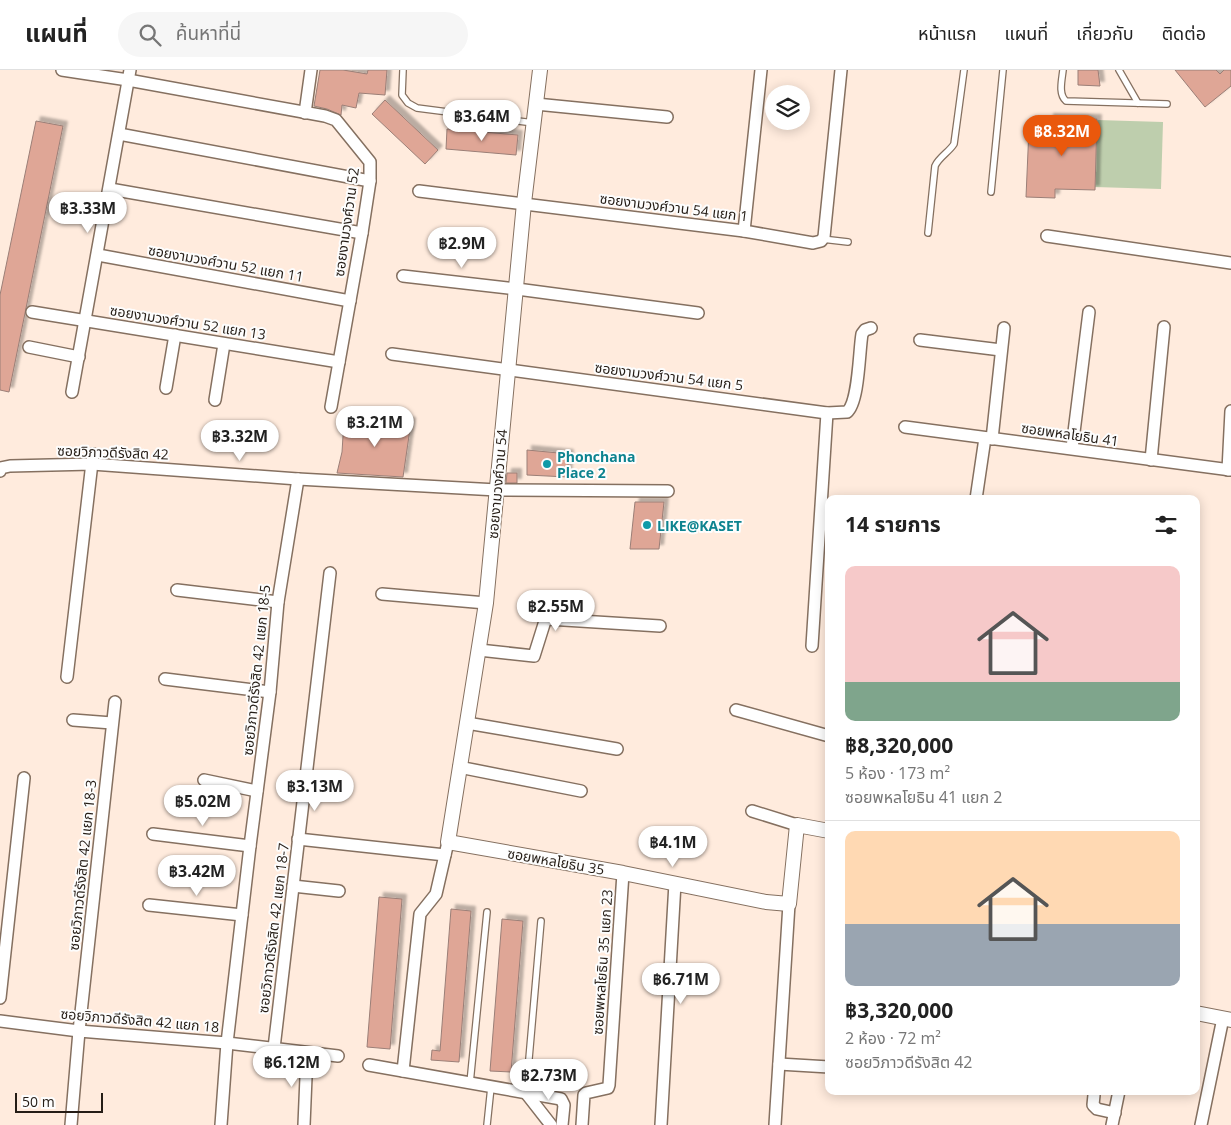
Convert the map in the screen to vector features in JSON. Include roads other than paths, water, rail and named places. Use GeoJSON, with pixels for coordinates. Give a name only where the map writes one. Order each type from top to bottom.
{"type":"FeatureCollection","features":[{"type":"Feature","properties":{"kind":"street","name":"ซอยงามวงศ์วาน 52"},"geometry":{"type":"LineString","coordinates":[[62,70],[129,75],[336,120],[370,162],[370,181],[362,233],[331,408]]}},
{"type":"Feature","properties":{"kind":"street"},"geometry":{"type":"LineString","coordinates":[[305,113],[311,70]]}},
{"type":"Feature","properties":{"kind":"street","name":"ซอยงามวงศ์วาน 54"},"geometry":{"type":"LineString","coordinates":[[403,1071],[420,914],[436,894],[447,848],[486,603],[524,203],[540,70]]}},
{"type":"Feature","properties":{"kind":"street"},"geometry":{"type":"LineString","coordinates":[[744,231],[761,70]]}},
{"type":"Feature","properties":{"kind":"street"},"geometry":{"type":"LineString","coordinates":[[822,240],[841,70]]}},
{"type":"Feature","properties":{"kind":"street"},"geometry":{"type":"LineString","coordinates":[[72,392],[129,75]]}},
{"type":"Feature","properties":{"kind":"street"},"geometry":{"type":"LineString","coordinates":[[536,104],[667,117]]}},
{"type":"Feature","properties":{"kind":"street"},"geometry":{"type":"LineString","coordinates":[[119,134],[370,181]]}},
{"type":"Feature","properties":{"kind":"street"},"geometry":{"type":"LineString","coordinates":[[110,189],[362,233]]}},
{"type":"Feature","properties":{"kind":"street","name":"ซอยงามวงศ์วาน 54 แยก 1"},"geometry":{"type":"LineString","coordinates":[[419,191],[744,231],[813,242],[822,240]]}},
{"type":"Feature","properties":{"kind":"street"},"geometry":{"type":"LineString","coordinates":[[1047,236],[1231,263]]}},
{"type":"Feature","properties":{"kind":"street","name":"ซอยงามวงศ์วาน 52 แยก 11"},"geometry":{"type":"LineString","coordinates":[[98,255],[350,301]]}},
{"type":"Feature","properties":{"kind":"street"},"geometry":{"type":"LineString","coordinates":[[403,276],[698,313]]}},
{"type":"Feature","properties":{"kind":"street","name":"ซอยงามวงศ์วาน 52 แยก 13"},"geometry":{"type":"LineString","coordinates":[[32,312],[339,362]]}},
{"type":"Feature","properties":{"kind":"street"},"geometry":{"type":"LineString","coordinates":[[1072,448],[1089,312]]}},
{"type":"Feature","properties":{"kind":"street"},"geometry":{"type":"LineString","coordinates":[[1151,460],[1164,327]]}},
{"type":"Feature","properties":{"kind":"street","name":"ซอยงามวงศ์วาน 54 แยก 5"},"geometry":{"type":"LineString","coordinates":[[392,354],[827,413],[847,412],[852,406],[862,334],[865,330],[871,328]]}},
{"type":"Feature","properties":{"kind":"street"},"geometry":{"type":"LineString","coordinates":[[977,495],[988,438],[1004,328]]}},
{"type":"Feature","properties":{"kind":"street"},"geometry":{"type":"LineString","coordinates":[[166,388],[175,335]]}},
{"type":"Feature","properties":{"kind":"street"},"geometry":{"type":"LineString","coordinates":[[920,340],[1002,350]]}},
{"type":"Feature","properties":{"kind":"street"},"geometry":{"type":"LineString","coordinates":[[215,400],[224,344]]}},
{"type":"Feature","properties":{"kind":"street"},"geometry":{"type":"LineString","coordinates":[[29,347],[79,357]]}},
{"type":"Feature","properties":{"kind":"street"},"geometry":{"type":"LineString","coordinates":[[1229,470],[1231,411]]}},
{"type":"Feature","properties":{"kind":"street"},"geometry":{"type":"LineString","coordinates":[[812,646],[827,413]]}},
{"type":"Feature","properties":{"kind":"street","name":"ซอยพหลโยธิน 41"},"geometry":{"type":"LineString","coordinates":[[905,427],[1229,470]]}},
{"type":"Feature","properties":{"kind":"street"},"geometry":{"type":"LineString","coordinates":[[67,677],[92,459]]}},
{"type":"Feature","properties":{"kind":"street","name":"ซอยวิภาวดีรังสิต 42"},"geometry":{"type":"LineString","coordinates":[[0,471],[1,468],[10,466],[92,459],[298,479],[497,490],[668,491]]}},
{"type":"Feature","properties":{"kind":"street","name":"ซอยวิภาวดีรังสิต 42 แยก 18-5"},"geometry":{"type":"LineString","coordinates":[[221,1125],[227,1043],[270,692],[278,602],[298,479]]}},
{"type":"Feature","properties":{"kind":"street","name":"ซอยวิภาวดีรังสิต 42 แยก 18-7"},"geometry":{"type":"LineString","coordinates":[[274,1048],[330,573]]}},
{"type":"Feature","properties":{"kind":"street"},"geometry":{"type":"LineString","coordinates":[[177,590],[278,602]]}},
{"type":"Feature","properties":{"kind":"street"},"geometry":{"type":"LineString","coordinates":[[382,594],[486,603]]}},
{"type":"Feature","properties":{"kind":"street"},"geometry":{"type":"LineString","coordinates":[[479,650],[534,656],[545,621],[548,619],[660,626]]}},
{"type":"Feature","properties":{"kind":"street"},"geometry":{"type":"LineString","coordinates":[[165,680],[270,692]]}},
{"type":"Feature","properties":{"kind":"street","name":"ซอยวิภาวดีรังสิต 42 แยก 18-3"},"geometry":{"type":"LineString","coordinates":[[71,1125],[79,1031],[114,702]]}},
{"type":"Feature","properties":{"kind":"street"},"geometry":{"type":"LineString","coordinates":[[736,710],[825,735]]}},
{"type":"Feature","properties":{"kind":"street"},"geometry":{"type":"LineString","coordinates":[[73,720],[112,723]]}},
{"type":"Feature","properties":{"kind":"street"},"geometry":{"type":"LineString","coordinates":[[467,723],[617,749]]}},
{"type":"Feature","properties":{"kind":"street"},"geometry":{"type":"LineString","coordinates":[[459,767],[581,791]]}},
{"type":"Feature","properties":{"kind":"street"},"geometry":{"type":"LineString","coordinates":[[0,998],[24,778]]}},
{"type":"Feature","properties":{"kind":"street"},"geometry":{"type":"LineString","coordinates":[[204,780],[257,791]]}},
{"type":"Feature","properties":{"kind":"street"},"geometry":{"type":"LineString","coordinates":[[752,811],[796,825],[825,830]]}},
{"type":"Feature","properties":{"kind":"street"},"geometry":{"type":"LineString","coordinates":[[775,1125],[796,825]]}},
{"type":"Feature","properties":{"kind":"street"},"geometry":{"type":"LineString","coordinates":[[153,834],[250,846]]}},
{"type":"Feature","properties":{"kind":"street"},"geometry":{"type":"LineString","coordinates":[[298,839],[447,848]]}},
{"type":"Feature","properties":{"kind":"street","name":"ซอยพหลโยธิน 35"},"geometry":{"type":"LineString","coordinates":[[447,848],[623,873],[766,902],[789,904]]}},
{"type":"Feature","properties":{"kind":"street","name":"ซอยพหลโยธิน 35 แยก 23"},"geometry":{"type":"LineString","coordinates":[[582,1125],[584,1095],[608,1088],[610,1085],[623,873]]}},
{"type":"Feature","properties":{"kind":"street"},"geometry":{"type":"LineString","coordinates":[[661,1125],[675,884]]}},
{"type":"Feature","properties":{"kind":"street"},"geometry":{"type":"LineString","coordinates":[[293,886],[339,891]]}},
{"type":"Feature","properties":{"kind":"street"},"geometry":{"type":"LineString","coordinates":[[149,905],[242,915]]}},
{"type":"Feature","properties":{"kind":"street"},"geometry":{"type":"LineString","coordinates":[[1200,1014],[1227,1019],[1201,1125]]}},
{"type":"Feature","properties":{"kind":"street","name":"ซอยวิภาวดีรังสิต 42 แยก 18"},"geometry":{"type":"LineString","coordinates":[[0,1021],[79,1031],[227,1043],[338,1056]]}},
{"type":"Feature","properties":{"kind":"street"},"geometry":{"type":"LineString","coordinates":[[304,1125],[307,1052]]}},
{"type":"Feature","properties":{"kind":"street"},"geometry":{"type":"LineString","coordinates":[[779,1064],[825,1067]]}},
{"type":"Feature","properties":{"kind":"street"},"geometry":{"type":"LineString","coordinates":[[369,1065],[562,1099],[564,1105],[562,1125]]}},
{"type":"Feature","properties":{"kind":"street"},"geometry":{"type":"LineString","coordinates":[[526,1093],[551,1125]]}},
{"type":"Feature","properties":{"kind":"street"},"geometry":{"type":"LineString","coordinates":[[1094,1095],[1093,1106],[1114,1113]]}},
{"type":"Feature","properties":{"kind":"street"},"geometry":{"type":"LineString","coordinates":[[1112,1125],[1118,1095]]}},
{"type":"Feature","properties":{"kind":"lane"},"geometry":{"type":"LineString","coordinates":[[403,70],[402,95],[408,103],[417,108],[534,123]]}},
{"type":"Feature","properties":{"kind":"lane"},"geometry":{"type":"LineString","coordinates":[[928,233],[935,166],[937,161],[954,144],[964,70]]}},
{"type":"Feature","properties":{"kind":"lane"},"geometry":{"type":"LineString","coordinates":[[991,192],[1002,70]]}},
{"type":"Feature","properties":{"kind":"lane"},"geometry":{"type":"LineString","coordinates":[[1063,70],[1061,93],[1062,98],[1066,101],[1168,104]]}},
{"type":"Feature","properties":{"kind":"lane"},"geometry":{"type":"LineString","coordinates":[[1120,70],[1138,103]]}},
{"type":"Feature","properties":{"kind":"lane"},"geometry":{"type":"LineString","coordinates":[[822,240],[848,242]]}},
{"type":"Feature","properties":{"kind":"lane"},"geometry":{"type":"LineString","coordinates":[[470,1083],[487,912]]}},
{"type":"Feature","properties":{"kind":"lane"},"geometry":{"type":"LineString","coordinates":[[526,1093],[541,920]]}},
{"type":"Feature","properties":{"kind":"lane"},"geometry":{"type":"LineString","coordinates":[[487,1125],[490,1087]]}},
{"type":"Feature","properties":{"kind":"place","name":"Phonchana Place 2"},"geometry":{"type":"Point","coordinates":[547,464]}},
{"type":"Feature","properties":{"kind":"place","name":"LIKE@KASET"},"geometry":{"type":"Point","coordinates":[647,525]}}]}
